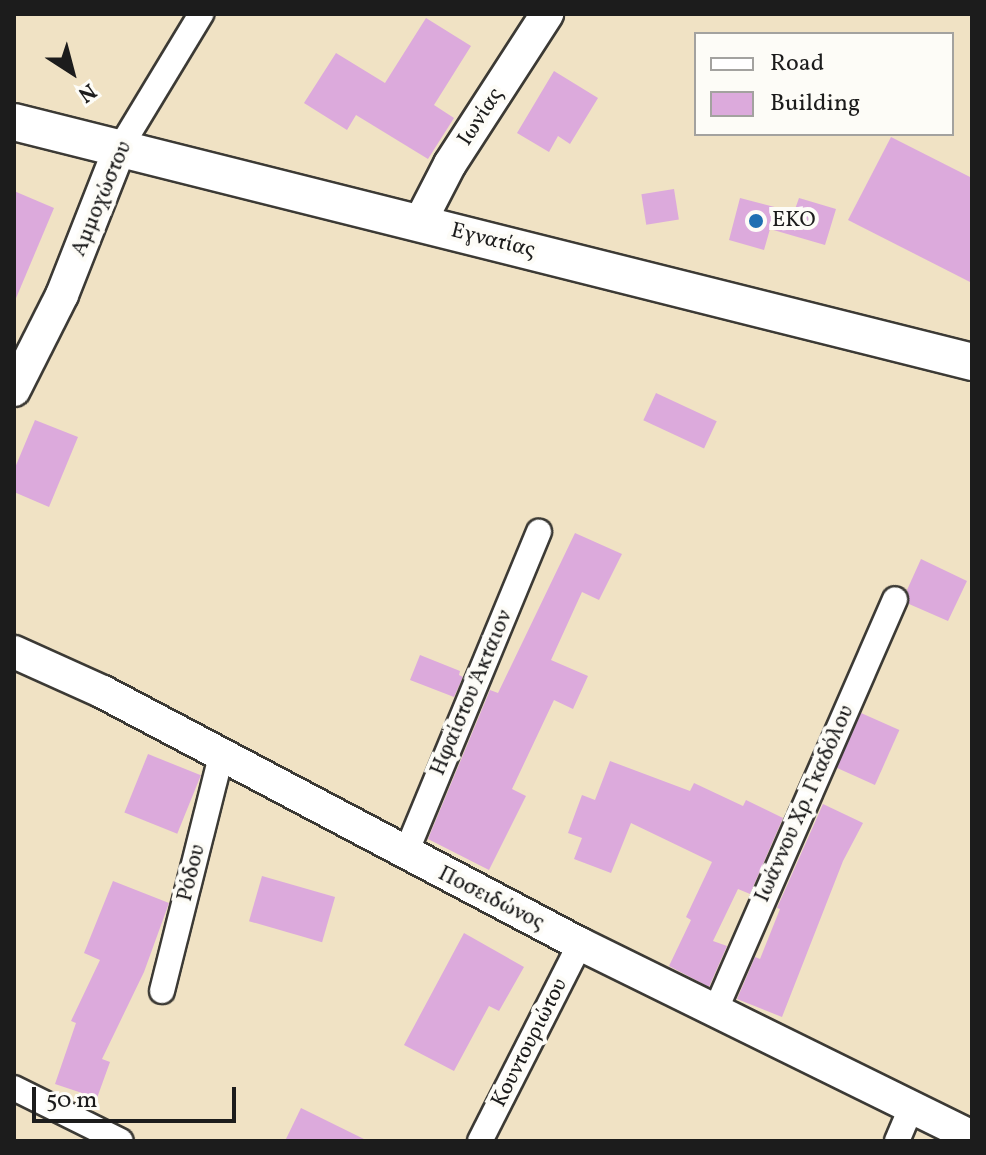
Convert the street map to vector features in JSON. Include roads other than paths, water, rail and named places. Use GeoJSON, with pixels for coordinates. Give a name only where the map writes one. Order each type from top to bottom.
{"type":"FeatureCollection","features":[{"type":"Feature","properties":{"kind":"main road","name":"Εγνατίας"},"geometry":{"type":"LineString","coordinates":[[14,122],[972,362]]}},
{"type":"Feature","properties":{"kind":"street","name":"Αμμοχώστου"},"geometry":{"type":"LineString","coordinates":[[14,390],[62,295],[120,148],[201,14]]}},
{"type":"Feature","properties":{"kind":"street","name":"Ιωνίας"},"geometry":{"type":"LineString","coordinates":[[420,222],[450,164],[547,14]]}},
{"type":"Feature","properties":{"kind":"street","name":"Ηφαίστου Άκταιον"},"geometry":{"type":"LineString","coordinates":[[405,855],[539,532]]}},
{"type":"Feature","properties":{"kind":"street","name":"Ιωάννου Χρ. Γκαδόλου"},"geometry":{"type":"LineString","coordinates":[[716,1009],[895,599]]}},
{"type":"Feature","properties":{"kind":"street","name":"Ποσειδώνος"},"geometry":{"type":"LineString","coordinates":[[14,652],[103,692],[405,855],[580,944],[972,1137]]}},
{"type":"Feature","properties":{"kind":"street","name":"Ρόδου"},"geometry":{"type":"LineString","coordinates":[[162,991],[221,756]]}},
{"type":"Feature","properties":{"kind":"street","name":"Κουντουριώτου"},"geometry":{"type":"LineString","coordinates":[[480,1141],[580,944]]}},
{"type":"Feature","properties":{"kind":"street"},"geometry":{"type":"LineString","coordinates":[[14,1088],[121,1141]]}},
{"type":"Feature","properties":{"kind":"street"},"geometry":{"type":"LineString","coordinates":[[897,1141],[912,1105]]}},
{"type":"Feature","properties":{"kind":"place","name":"EKO"},"geometry":{"type":"Point","coordinates":[756,221]}}]}
